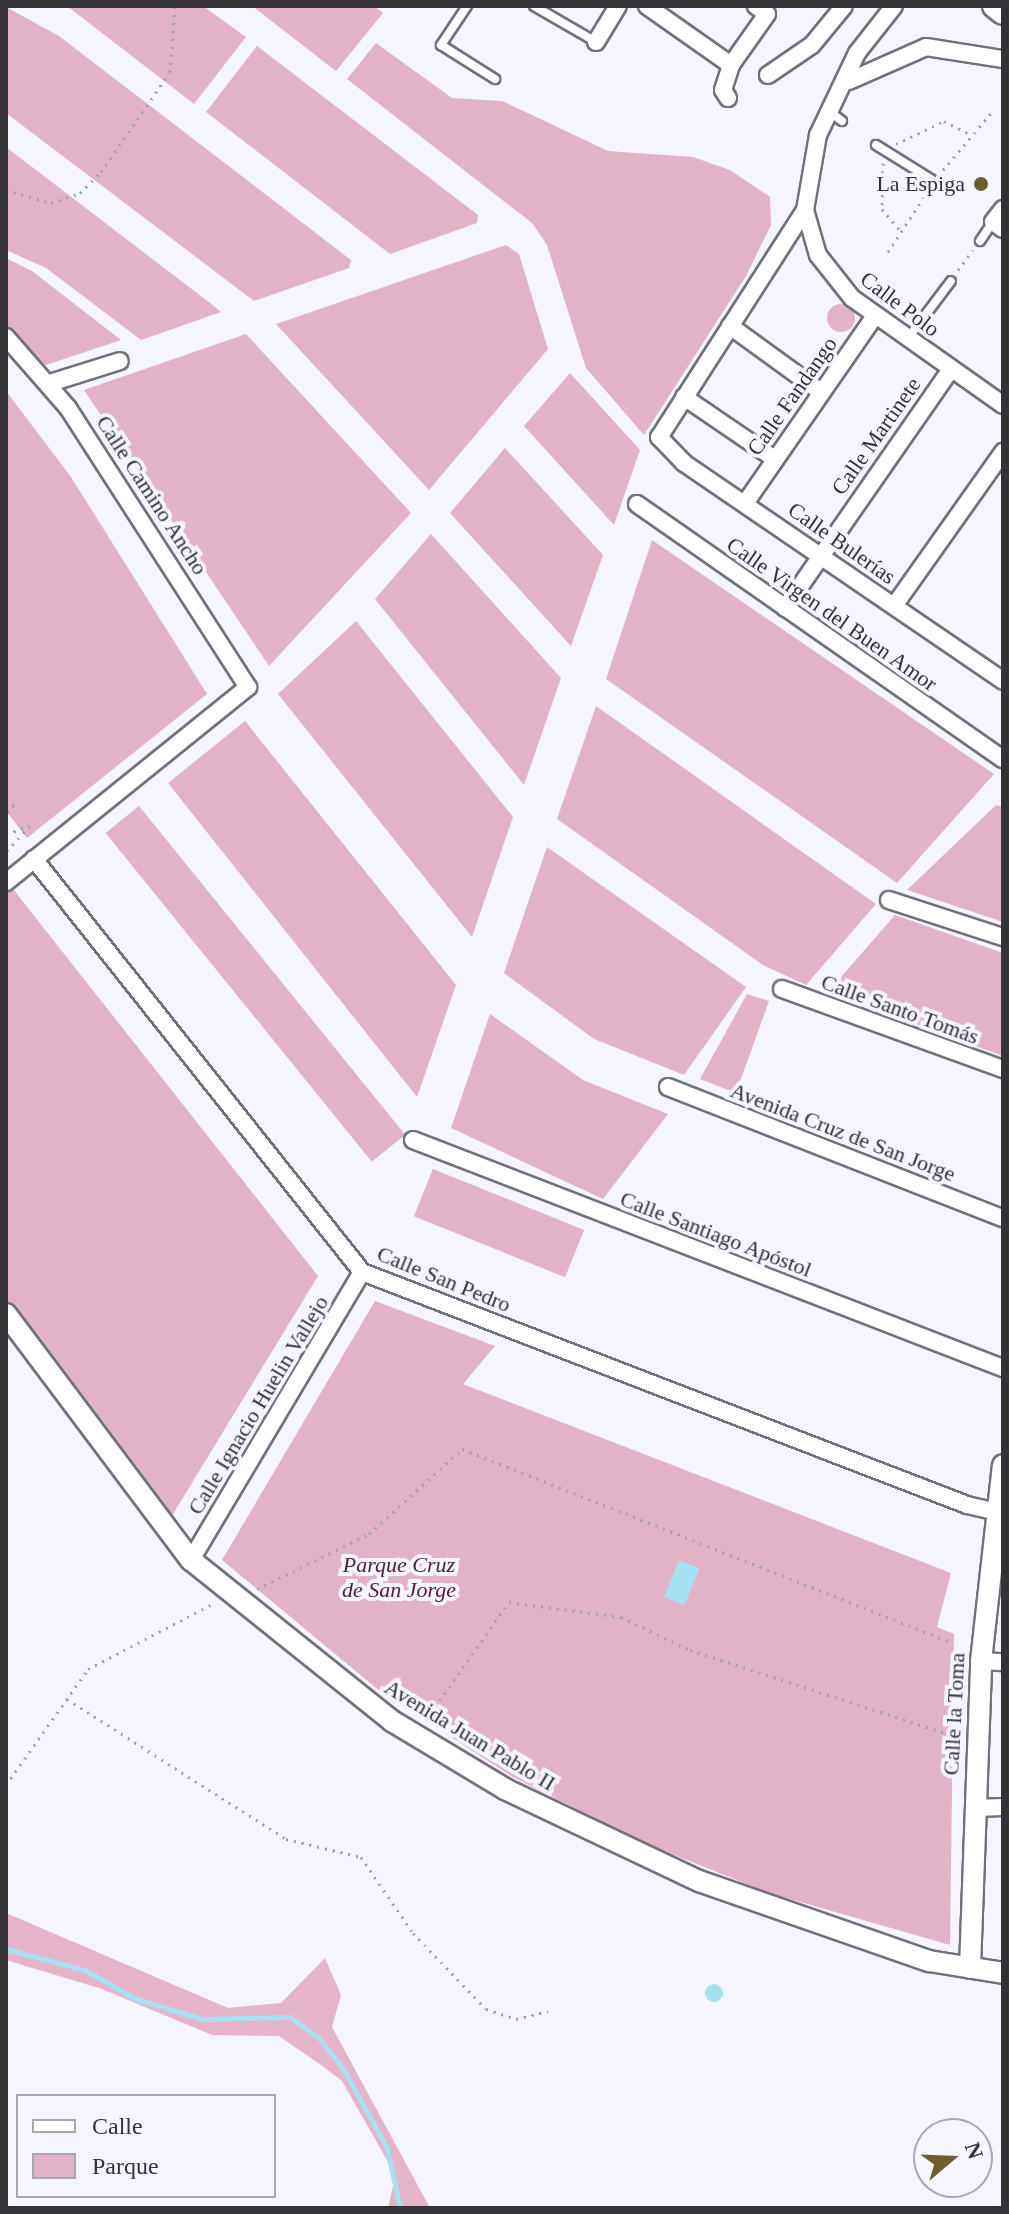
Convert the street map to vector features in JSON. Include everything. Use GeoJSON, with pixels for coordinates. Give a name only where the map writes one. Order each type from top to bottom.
{"type":"FeatureCollection","features":[{"type":"Feature","properties":{"kind":"main road"},"geometry":{"type":"LineString","coordinates":[[994,6],[1003,13]]}},
{"type":"Feature","properties":{"kind":"street"},"geometry":{"type":"LineString","coordinates":[[596,42],[618,6]]}},
{"type":"Feature","properties":{"kind":"street"},"geometry":{"type":"LineString","coordinates":[[647,6],[731,65]]}},
{"type":"Feature","properties":{"kind":"street"},"geometry":{"type":"LineString","coordinates":[[728,98],[723,90],[731,65],[767,14],[756,6]]}},
{"type":"Feature","properties":{"kind":"street"},"geometry":{"type":"LineString","coordinates":[[768,75],[812,45],[844,6]]}},
{"type":"Feature","properties":{"kind":"street"},"geometry":{"type":"LineString","coordinates":[[775,459],[684,397],[805,210],[811,157],[836,117],[857,53],[894,6]]}},
{"type":"Feature","properties":{"kind":"street"},"geometry":{"type":"LineString","coordinates":[[849,81],[887,58],[926,47],[1003,59]]}},
{"type":"Feature","properties":{"kind":"street","name":"Calle Polo"},"geometry":{"type":"LineString","coordinates":[[805,210],[826,267],[875,316],[1003,405]]}},
{"type":"Feature","properties":{"kind":"street","name":"Calle Fandango"},"geometry":{"type":"LineString","coordinates":[[746,502],[875,316]]}},
{"type":"Feature","properties":{"kind":"street"},"geometry":{"type":"LineString","coordinates":[[730,326],[821,392]]}},
{"type":"Feature","properties":{"kind":"street","name":"Calle Camino Ancho"},"geometry":{"type":"LineString","coordinates":[[6,337],[50,383],[248,687],[34,859]]}},
{"type":"Feature","properties":{"kind":"street"},"geometry":{"type":"LineString","coordinates":[[50,383],[120,361]]}},
{"type":"Feature","properties":{"kind":"street","name":"Calle Martinete"},"geometry":{"type":"LineString","coordinates":[[785,608],[819,554],[951,369]]}},
{"type":"Feature","properties":{"kind":"street","name":"Calle Bulerías"},"geometry":{"type":"LineString","coordinates":[[684,397],[659,437],[684,463],[746,502],[1003,681]]}},
{"type":"Feature","properties":{"kind":"street"},"geometry":{"type":"LineString","coordinates":[[894,606],[1003,452]]}},
{"type":"Feature","properties":{"kind":"street","name":"Calle Virgen del Buen Amor"},"geometry":{"type":"LineString","coordinates":[[637,504],[1003,759]]}},
{"type":"Feature","properties":{"kind":"street"},"geometry":{"type":"LineString","coordinates":[[6,882],[34,859]]}},
{"type":"Feature","properties":{"kind":"street","name":"Calle San Pedro"},"geometry":{"type":"LineString","coordinates":[[34,859],[362,1272],[999,1512]]}},
{"type":"Feature","properties":{"kind":"street"},"geometry":{"type":"LineString","coordinates":[[889,900],[1003,937]]}},
{"type":"Feature","properties":{"kind":"street","name":"Calle Santo Tomás"},"geometry":{"type":"LineString","coordinates":[[782,989],[1003,1069]]}},
{"type":"Feature","properties":{"kind":"street","name":"Avenida Cruz de San Jorge"},"geometry":{"type":"LineString","coordinates":[[668,1087],[1003,1218]]}},
{"type":"Feature","properties":{"kind":"street","name":"Calle Santiago Apóstol"},"geometry":{"type":"LineString","coordinates":[[413,1140],[1003,1368]]}},
{"type":"Feature","properties":{"kind":"street","name":"Calle Ignacio Huelin Vallejo"},"geometry":{"type":"LineString","coordinates":[[191,1560],[362,1272]]}},
{"type":"Feature","properties":{"kind":"street","name":"Avenida Juan Pablo II"},"geometry":{"type":"LineString","coordinates":[[6,1314],[191,1560],[415,1735],[505,1789],[699,1881],[929,1961],[1003,1973]]}},
{"type":"Feature","properties":{"kind":"street","name":"Calle la Toma"},"geometry":{"type":"LineString","coordinates":[[970,1968],[981,1661],[1003,1465]]}},
{"type":"Feature","properties":{"kind":"street"},"geometry":{"type":"LineString","coordinates":[[981,1661],[1003,1662]]}},
{"type":"Feature","properties":{"kind":"street"},"geometry":{"type":"LineString","coordinates":[[974,1808],[1003,1807]]}},
{"type":"Feature","properties":{"kind":"lane"},"geometry":{"type":"LineString","coordinates":[[467,6],[441,45],[495,79]]}},
{"type":"Feature","properties":{"kind":"lane"},"geometry":{"type":"LineString","coordinates":[[534,6],[596,42]]}},
{"type":"Feature","properties":{"kind":"lane"},"geometry":{"type":"LineString","coordinates":[[876,145],[934,181]]}},
{"type":"Feature","properties":{"kind":"lane"},"geometry":{"type":"LineString","coordinates":[[980,241],[1000,220]]}},
{"type":"Feature","properties":{"kind":"lane"},"geometry":{"type":"LineString","coordinates":[[908,339],[951,281]]}},
{"type":"Feature","properties":{"kind":"path"},"geometry":{"type":"LineString","coordinates":[[6,190],[51,203],[80,193],[101,172],[170,72],[175,6]]}},
{"type":"Feature","properties":{"kind":"path"},"geometry":{"type":"LineString","coordinates":[[972,135],[992,112]]}},
{"type":"Feature","properties":{"kind":"path"},"geometry":{"type":"LineString","coordinates":[[888,252],[901,232]]}},
{"type":"Feature","properties":{"kind":"path"},"geometry":{"type":"LineString","coordinates":[[951,281],[980,241]]}},
{"type":"Feature","properties":{"kind":"path"},"geometry":{"type":"LineString","coordinates":[[6,800],[14,805],[6,813]]}},
{"type":"Feature","properties":{"kind":"path"},"geometry":{"type":"LineString","coordinates":[[6,834],[30,826],[6,852]]}},
{"type":"Feature","properties":{"kind":"path"},"geometry":{"type":"LineString","coordinates":[[257,1589],[369,1534],[462,1449],[953,1643]]}},
{"type":"Feature","properties":{"kind":"path"},"geometry":{"type":"LineString","coordinates":[[6,1785],[88,1669],[115,1651],[232,1595]]}},
{"type":"Feature","properties":{"kind":"path"},"geometry":{"type":"LineString","coordinates":[[415,1735],[509,1602],[621,1617],[690,1650],[976,1744]]}},
{"type":"Feature","properties":{"kind":"path"},"geometry":{"type":"LineString","coordinates":[[67,1699],[286,1839],[361,1857],[413,1933],[486,2009],[516,2019],[548,2011]]}},
{"type":"Feature","properties":{"kind":"green space"},"geometry":{"type":"Polygon","coordinates":[[[67,6],[203,6],[246,37],[194,104],[67,6]]]}},
{"type":"Feature","properties":{"kind":"green space"},"geometry":{"type":"Polygon","coordinates":[[[252,6],[374,6],[383,13],[336,71],[252,6]]]}},
{"type":"Feature","properties":{"kind":"green space"},"geometry":{"type":"Polygon","coordinates":[[[6,7],[59,36],[351,260],[349,268],[254,301],[6,113],[6,7]]]}},
{"type":"Feature","properties":{"kind":"green space"},"geometry":{"type":"Polygon","coordinates":[[[376,43],[452,98],[502,101],[608,151],[693,157],[730,170],[770,197],[771,225],[746,276],[644,435],[586,368],[547,245],[532,223],[347,79],[376,43]]]}},
{"type":"Feature","properties":{"kind":"green space"},"geometry":{"type":"Polygon","coordinates":[[[257,46],[478,215],[477,223],[390,254],[206,112],[257,46]]]}},
{"type":"Feature","properties":{"kind":"green space"},"geometry":{"type":"Polygon","coordinates":[[[6,147],[221,312],[141,340],[46,268],[6,250],[6,147]]]}},
{"type":"Feature","properties":{"kind":"green space"},"geometry":{"type":"Polygon","coordinates":[[[506,245],[519,254],[548,349],[429,490],[276,324],[506,245]]]}},
{"type":"Feature","properties":{"kind":"green space"},"geometry":{"type":"Polygon","coordinates":[[[6,258],[32,271],[121,340],[40,367],[6,331],[6,258]]]}},
{"type":"Feature","properties":{"kind":"green space"},"geometry":{"type":"Polygon","coordinates":[[[841,304],[851,308],[855,318],[851,328],[841,332],[831,328],[827,318],[831,308],[841,304]]]}},
{"type":"Feature","properties":{"kind":"green space"},"geometry":{"type":"Polygon","coordinates":[[[246,334],[411,513],[269,666],[84,390],[246,334]]]}},
{"type":"Feature","properties":{"kind":"green space"},"geometry":{"type":"Polygon","coordinates":[[[570,373],[640,450],[614,525],[524,426],[570,373]]]}},
{"type":"Feature","properties":{"kind":"green space"},"geometry":{"type":"Polygon","coordinates":[[[6,391],[71,477],[207,694],[27,838],[6,811],[6,391]]]}},
{"type":"Feature","properties":{"kind":"green space"},"geometry":{"type":"Polygon","coordinates":[[[505,448],[603,555],[571,646],[450,513],[505,448]]]}},
{"type":"Feature","properties":{"kind":"green space"},"geometry":{"type":"Polygon","coordinates":[[[431,534],[561,678],[524,785],[375,599],[431,534]]]}},
{"type":"Feature","properties":{"kind":"green space"},"geometry":{"type":"Polygon","coordinates":[[[652,540],[994,774],[897,883],[606,679],[652,540]]]}},
{"type":"Feature","properties":{"kind":"green space"},"geometry":{"type":"Polygon","coordinates":[[[356,621],[513,817],[472,937],[278,694],[356,621]]]}},
{"type":"Feature","properties":{"kind":"green space"},"geometry":{"type":"Polygon","coordinates":[[[596,706],[876,904],[806,985],[763,965],[557,819],[596,706]]]}},
{"type":"Feature","properties":{"kind":"green space"},"geometry":{"type":"Polygon","coordinates":[[[245,721],[456,985],[417,1097],[168,783],[245,721]]]}},
{"type":"Feature","properties":{"kind":"green space"},"geometry":{"type":"Polygon","coordinates":[[[996,805],[1003,807],[1003,922],[907,890],[996,805]]]}},
{"type":"Feature","properties":{"kind":"green space"},"geometry":{"type":"Polygon","coordinates":[[[139,806],[405,1135],[372,1162],[106,833],[139,806]]]}},
{"type":"Feature","properties":{"kind":"green space"},"geometry":{"type":"Polygon","coordinates":[[[547,847],[746,987],[684,1075],[594,1039],[504,973],[547,847]]]}},
{"type":"Feature","properties":{"kind":"green space"},"geometry":{"type":"Polygon","coordinates":[[[13,889],[318,1276],[170,1519],[6,1311],[6,895],[13,889]]]}},
{"type":"Feature","properties":{"kind":"green space"},"geometry":{"type":"Polygon","coordinates":[[[895,915],[1003,953],[1003,1056],[828,992],[895,915]]]}},
{"type":"Feature","properties":{"kind":"green space"},"geometry":{"type":"Polygon","coordinates":[[[747,994],[769,1001],[736,1093],[700,1079],[747,994]]]}},
{"type":"Feature","properties":{"kind":"green space"},"geometry":{"type":"Polygon","coordinates":[[[490,1014],[583,1080],[668,1114],[603,1199],[451,1128],[490,1014]]]}},
{"type":"Feature","properties":{"kind":"green space"},"geometry":{"type":"Polygon","coordinates":[[[433,1169],[584,1230],[565,1277],[414,1216],[433,1169]]]}},
{"type":"Feature","properties":{"kind":"green space","name":"Parque Cruz de San Jorge"},"geometry":{"type":"Polygon","coordinates":[[[375,1301],[495,1346],[463,1384],[951,1573],[937,1627],[954,1634],[950,1945],[769,1893],[642,1842],[511,1776],[376,1688],[222,1560],[375,1301]]]}},
{"type":"Feature","properties":{"kind":"shaded area"},"geometry":{"type":"Polygon","coordinates":[[[6,1913],[228,2008],[281,2003],[325,1958],[341,1995],[332,2027],[430,2208],[388,2208],[394,2182],[387,2160],[342,2081],[321,2065],[279,2036],[212,2035],[102,1989],[6,1960],[6,1913]]]}},
{"type":"Feature","properties":{"kind":"water"},"geometry":{"type":"Polygon","coordinates":[[[679,1560],[699,1568],[684,1605],[664,1597],[679,1560]]]}},
{"type":"Feature","properties":{"kind":"water"},"geometry":{"type":"Polygon","coordinates":[[[714,1984],[723,1993],[714,2002],[705,1993],[714,1984]]]}},
{"type":"Feature","properties":{"kind":"waterway"},"geometry":{"type":"LineString","coordinates":[[6,1949],[85,1970],[134,1998],[202,2019],[290,2017],[319,2038],[344,2070],[387,2148],[400,2208]]}},
{"type":"Feature","properties":{"kind":"place","name":"La Espiga"},"geometry":{"type":"Point","coordinates":[981,184]}}]}
